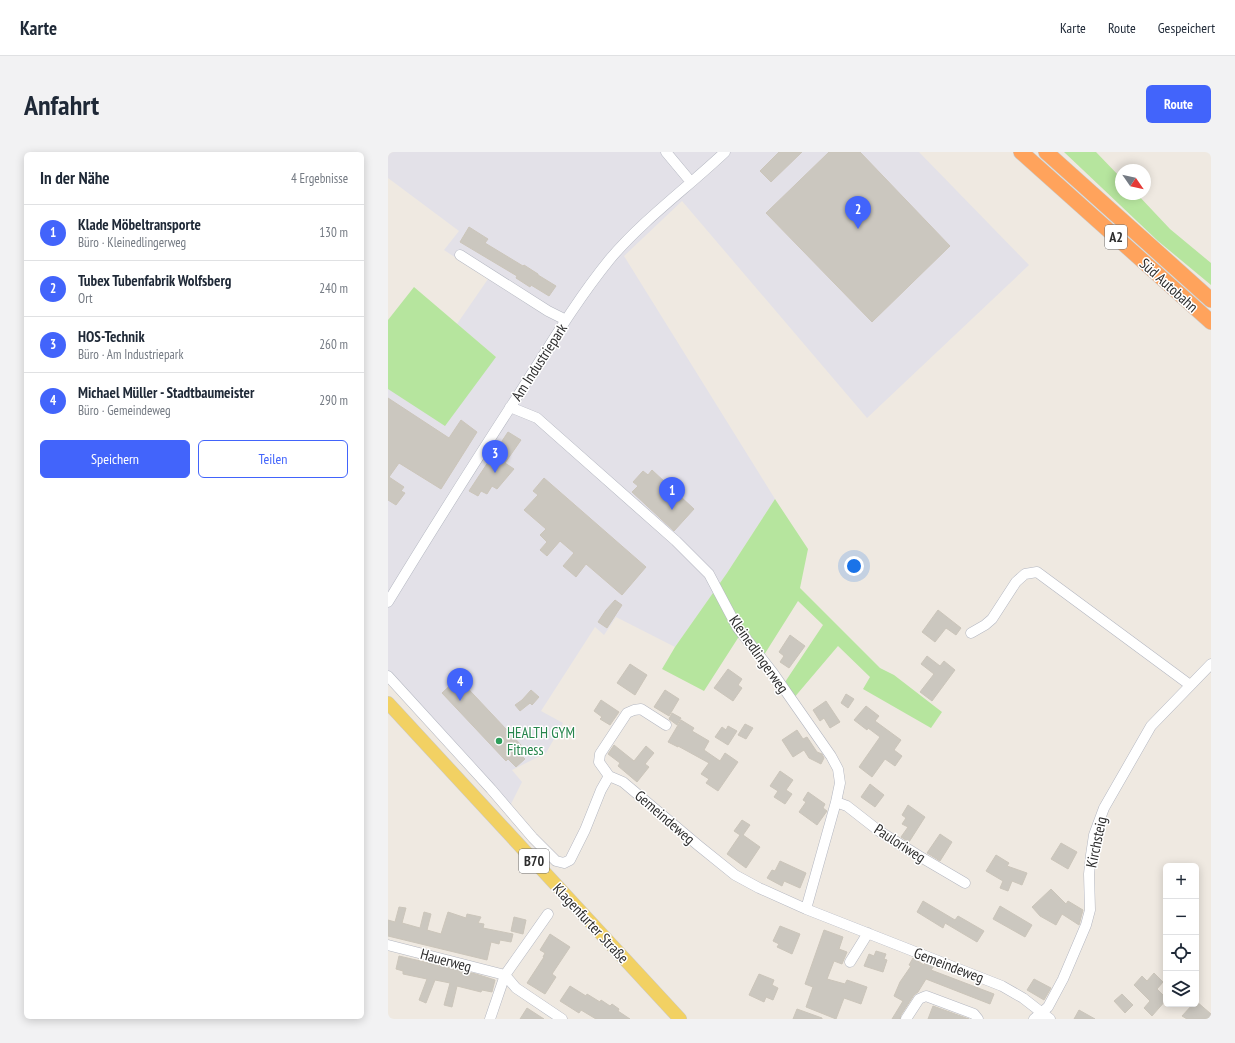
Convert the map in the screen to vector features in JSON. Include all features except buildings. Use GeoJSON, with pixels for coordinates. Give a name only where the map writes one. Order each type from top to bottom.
{"type":"FeatureCollection","features":[{"type":"Feature","properties":{"kind":"highway","name":"Süd Autobahn"},"geometry":{"type":"LineString","coordinates":[[1021,152],[1211,322]]}},
{"type":"Feature","properties":{"kind":"highway","name":"Süd Autobahn"},"geometry":{"type":"LineString","coordinates":[[1046,152],[1211,300]]}},
{"type":"Feature","properties":{"kind":"main road","name":"Klagenfurter Straße"},"geometry":{"type":"LineString","coordinates":[[388,703],[680,1019]]}},
{"type":"Feature","properties":{"kind":"street"},"geometry":{"type":"LineString","coordinates":[[666,152],[691,182]]}},
{"type":"Feature","properties":{"kind":"street","name":"Am Industriepark"},"geometry":{"type":"LineString","coordinates":[[388,602],[577,303],[610,259],[636,231],[725,152]]}},
{"type":"Feature","properties":{"kind":"street"},"geometry":{"type":"LineString","coordinates":[[460,254],[548,311],[566,320]]}},
{"type":"Feature","properties":{"kind":"street","name":"Kleinedlingerweg"},"geometry":{"type":"LineString","coordinates":[[510,408],[537,418],[676,541],[709,574],[737,627],[773,673],[832,756],[838,769],[840,783],[806,909]]}},
{"type":"Feature","properties":{"kind":"street"},"geometry":{"type":"LineString","coordinates":[[971,633],[992,619],[1016,582],[1025,574],[1037,572],[1190,685]]}},
{"type":"Feature","properties":{"kind":"street","name":"Kirchsteig"},"geometry":{"type":"LineString","coordinates":[[1038,1016],[1048,1007],[1063,979],[1086,925],[1090,910],[1089,874],[1094,834],[1104,808],[1151,726],[1211,664]]}},
{"type":"Feature","properties":{"kind":"street"},"geometry":{"type":"LineString","coordinates":[[388,676],[491,789],[533,838],[556,861],[564,863],[570,860],[585,830],[601,790],[609,776],[600,762],[600,754],[627,713],[641,709],[666,724]]}},
{"type":"Feature","properties":{"kind":"street","name":"Gemeindeweg"},"geometry":{"type":"LineString","coordinates":[[609,776],[623,782],[735,875],[759,888],[806,909],[1002,986],[1023,998],[1038,1016],[1050,1019]]}},
{"type":"Feature","properties":{"kind":"street","name":"Pauloriweg"},"geometry":{"type":"LineString","coordinates":[[836,802],[847,806],[879,831],[965,883]]}},
{"type":"Feature","properties":{"kind":"street"},"geometry":{"type":"LineString","coordinates":[[490,1019],[505,975],[548,914]]}},
{"type":"Feature","properties":{"kind":"street"},"geometry":{"type":"LineString","coordinates":[[850,962],[868,933]]}},
{"type":"Feature","properties":{"kind":"street","name":"Hauerweg"},"geometry":{"type":"LineString","coordinates":[[388,945],[505,975]]}},
{"type":"Feature","properties":{"kind":"street"},"geometry":{"type":"LineString","coordinates":[[505,975],[516,988],[562,1019]]}},
{"type":"Feature","properties":{"kind":"street"},"geometry":{"type":"LineString","coordinates":[[906,1019],[919,999],[926,996],[974,1014],[978,1019]]}},
{"type":"Feature","properties":{"kind":"shaded area"},"geometry":{"type":"Polygon","coordinates":[[[388,152],[919,152],[1029,265],[867,418],[682,201],[624,256],[775,499],[727,573],[675,647],[616,617],[604,635],[595,627],[541,711],[563,723],[546,753],[512,770],[522,782],[510,806],[388,671],[388,389],[496,357],[457,324],[488,279],[444,250],[459,231],[388,178],[388,152]]]}},
{"type":"Feature","properties":{"kind":"green space"},"geometry":{"type":"Polygon","coordinates":[[[1064,152],[1096,152],[1115,172],[1115,200],[1143,200],[1170,229],[1211,263],[1211,285],[1158,241],[1064,152]]]}},
{"type":"Feature","properties":{"kind":"green space"},"geometry":{"type":"Polygon","coordinates":[[[414,287],[496,357],[445,426],[388,389],[388,320],[414,287]]]}},
{"type":"Feature","properties":{"kind":"green space"},"geometry":{"type":"Polygon","coordinates":[[[775,499],[808,549],[800,588],[880,668],[894,675],[942,712],[931,728],[863,689],[870,677],[838,646],[793,699],[783,685],[823,625],[798,601],[764,655],[746,629],[738,638],[704,691],[662,669],[675,647],[727,573],[775,499]]]}},
{"type":"Feature","properties":{"kind":"place","name":"Tubex Tubenfabrik Wolfsberg"},"geometry":{"type":"Point","coordinates":[858,229]}},
{"type":"Feature","properties":{"kind":"place","name":"HOS-Technik"},"geometry":{"type":"Point","coordinates":[495,473]}},
{"type":"Feature","properties":{"kind":"place","name":"Klade Möbeltransporte"},"geometry":{"type":"Point","coordinates":[672,510]}},
{"type":"Feature","properties":{"kind":"place","name":"Michael Müller - Stadtbaumeister"},"geometry":{"type":"Point","coordinates":[460,701]}},
{"type":"Feature","properties":{"kind":"place","name":"HEALTH GYM Fitness"},"geometry":{"type":"Point","coordinates":[499,741]}}]}
